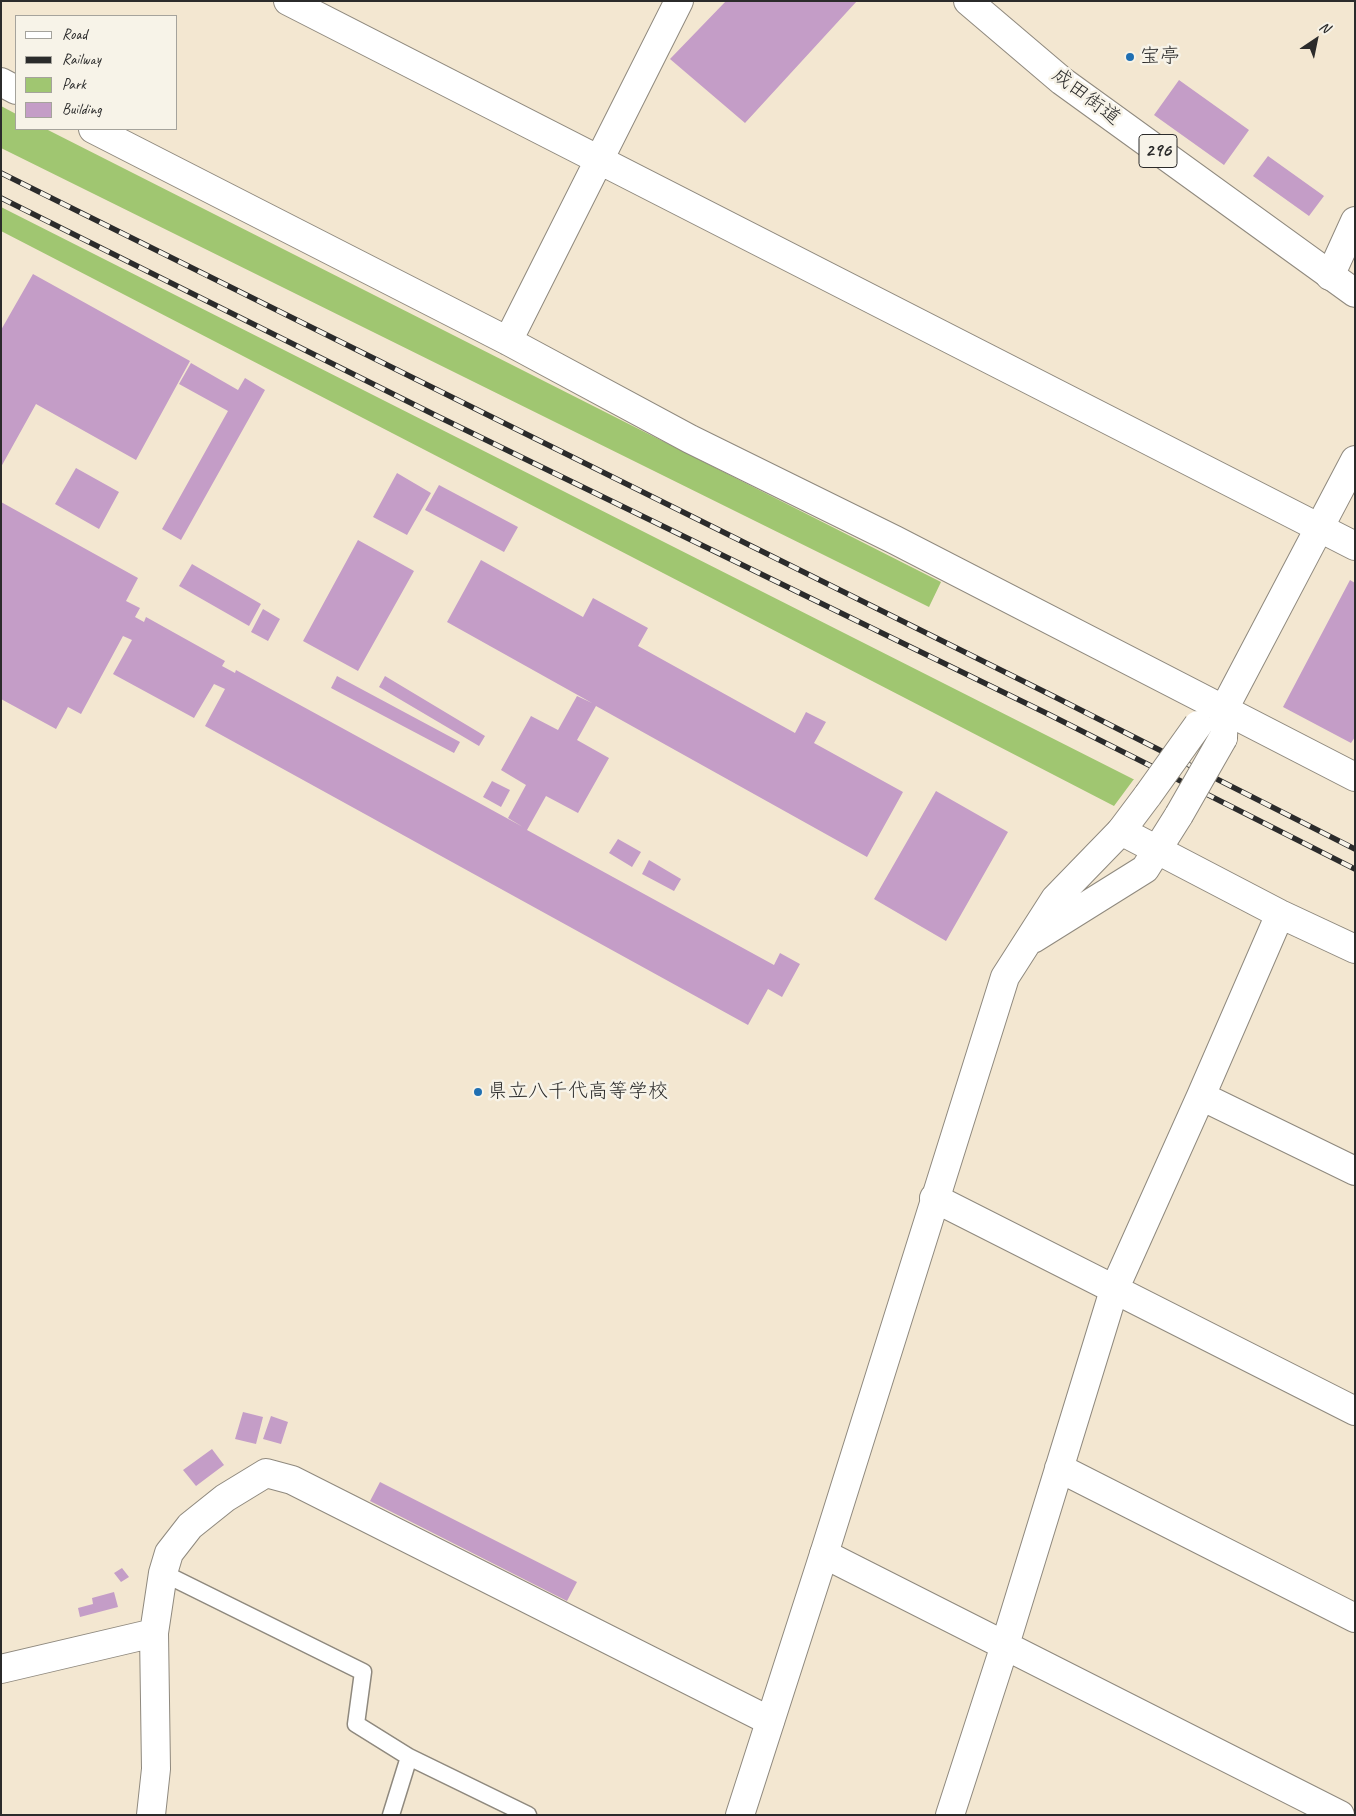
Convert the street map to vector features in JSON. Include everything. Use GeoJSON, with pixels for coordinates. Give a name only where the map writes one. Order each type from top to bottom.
{"type":"FeatureCollection","features":[{"type":"Feature","properties":{"kind":"main road"},"geometry":{"type":"LineString","coordinates":[[288,1],[1355,546]]}},
{"type":"Feature","properties":{"kind":"main road"},"geometry":{"type":"LineString","coordinates":[[508,341],[679,1]]}},
{"type":"Feature","properties":{"kind":"main road","name":"成田街道"},"geometry":{"type":"LineString","coordinates":[[968,1],[1062,81],[1355,293]]}},
{"type":"Feature","properties":{"kind":"main road"},"geometry":{"type":"LineString","coordinates":[[1,82],[15,89]]}},
{"type":"Feature","properties":{"kind":"main road"},"geometry":{"type":"LineString","coordinates":[[95,130],[508,341],[690,439],[895,540],[1355,777]]}},
{"type":"Feature","properties":{"kind":"main road"},"geometry":{"type":"LineString","coordinates":[[1330,276],[1355,221]]}},
{"type":"Feature","properties":{"kind":"main road"},"geometry":{"type":"LineString","coordinates":[[1027,942],[1145,869],[1223,738],[1224,709],[1355,460]]}},
{"type":"Feature","properties":{"kind":"main road"},"geometry":{"type":"LineString","coordinates":[[740,1815],[1005,977],[1055,899],[1122,831],[1198,725],[1224,709]]}},
{"type":"Feature","properties":{"kind":"main road"},"geometry":{"type":"LineString","coordinates":[[1122,831],[1280,914],[1355,949]]}},
{"type":"Feature","properties":{"kind":"main road"},"geometry":{"type":"LineString","coordinates":[[950,1815],[1005,1645],[1114,1290],[1202,1096],[1280,914]]}},
{"type":"Feature","properties":{"kind":"main road"},"geometry":{"type":"LineString","coordinates":[[1202,1096],[1355,1171]]}},
{"type":"Feature","properties":{"kind":"main road"},"geometry":{"type":"LineString","coordinates":[[934,1198],[1355,1411]]}},
{"type":"Feature","properties":{"kind":"main road"},"geometry":{"type":"LineString","coordinates":[[1059,1468],[1355,1618]]}},
{"type":"Feature","properties":{"kind":"main road"},"geometry":{"type":"LineString","coordinates":[[152,1815],[156,1769],[154,1633],[163,1573],[169,1552],[190,1526],[225,1498],[266,1473],[292,1480],[770,1721]]}},
{"type":"Feature","properties":{"kind":"main road"},"geometry":{"type":"LineString","coordinates":[[824,1554],[1340,1815]]}},
{"type":"Feature","properties":{"kind":"main road"},"geometry":{"type":"LineString","coordinates":[[1,1670],[154,1633]]}},
{"type":"Feature","properties":{"kind":"lane"},"geometry":{"type":"LineString","coordinates":[[163,1573],[363,1672],[356,1724],[409,1757],[528,1815]]}},
{"type":"Feature","properties":{"kind":"lane"},"geometry":{"type":"LineString","coordinates":[[391,1815],[409,1757]]}},
{"type":"Feature","properties":{"kind":"green space"},"geometry":{"type":"Polygon","coordinates":[[[1,106],[15,113],[15,130],[48,130],[941,582],[929,607],[1,148],[1,106]]]}},
{"type":"Feature","properties":{"kind":"green space"},"geometry":{"type":"Polygon","coordinates":[[[1,207],[1134,779],[1114,806],[1,231],[1,207]]]}},
{"type":"Feature","properties":{"kind":"building"},"geometry":{"type":"Polygon","coordinates":[[[726,1],[857,1],[745,123],[670,59],[726,1]]]}},
{"type":"Feature","properties":{"kind":"building"},"geometry":{"type":"Polygon","coordinates":[[[1179,80],[1249,130],[1224,165],[1154,115],[1179,80]]]}},
{"type":"Feature","properties":{"kind":"building"},"geometry":{"type":"Polygon","coordinates":[[[1268,156],[1324,196],[1309,216],[1253,176],[1268,156]]]}},
{"type":"Feature","properties":{"kind":"building"},"geometry":{"type":"Polygon","coordinates":[[[33,274],[190,361],[136,460],[36,404],[1,467],[1,330],[33,274]]]}},
{"type":"Feature","properties":{"kind":"building"},"geometry":{"type":"Polygon","coordinates":[[[191,363],[238,390],[245,378],[265,390],[181,540],[162,529],[228,411],[179,384],[191,363]]]}},
{"type":"Feature","properties":{"kind":"building"},"geometry":{"type":"Polygon","coordinates":[[[76,468],[119,492],[99,529],[55,504],[76,468]]]}},
{"type":"Feature","properties":{"kind":"building"},"geometry":{"type":"Polygon","coordinates":[[[397,473],[431,493],[407,535],[373,517],[397,473]]]}},
{"type":"Feature","properties":{"kind":"building"},"geometry":{"type":"Polygon","coordinates":[[[439,485],[518,527],[504,552],[425,510],[439,485]]]}},
{"type":"Feature","properties":{"kind":"building"},"geometry":{"type":"Polygon","coordinates":[[[1,502],[138,578],[126,601],[140,608],[135,617],[144,622],[146,617],[225,661],[222,666],[235,673],[236,670],[523,827],[508,818],[526,785],[501,770],[531,716],[558,730],[577,696],[592,703],[447,622],[481,560],[583,617],[593,598],[648,628],[638,646],[795,733],[806,712],[826,722],[814,743],[903,792],[867,857],[596,706],[577,740],[609,758],[578,813],[546,796],[527,830],[774,965],[780,953],[800,964],[782,997],[768,989],[748,1025],[205,726],[225,689],[214,684],[194,718],[113,674],[132,640],[123,636],[81,714],[68,707],[56,729],[1,699],[1,502]]]}},
{"type":"Feature","properties":{"kind":"building"},"geometry":{"type":"Polygon","coordinates":[[[358,540],[414,571],[358,671],[303,641],[358,540]]]}},
{"type":"Feature","properties":{"kind":"building"},"geometry":{"type":"Polygon","coordinates":[[[192,564],[261,604],[249,626],[179,586],[192,564]]]}},
{"type":"Feature","properties":{"kind":"building"},"geometry":{"type":"Polygon","coordinates":[[[1350,580],[1355,583],[1355,737],[1351,743],[1283,707],[1350,580]]]}},
{"type":"Feature","properties":{"kind":"building"},"geometry":{"type":"Polygon","coordinates":[[[263,609],[280,619],[268,641],[251,632],[263,609]]]}},
{"type":"Feature","properties":{"kind":"building"},"geometry":{"type":"Polygon","coordinates":[[[337,676],[460,742],[454,753],[331,688],[337,676]]]}},
{"type":"Feature","properties":{"kind":"building"},"geometry":{"type":"Polygon","coordinates":[[[385,676],[485,736],[479,746],[379,687],[385,676]]]}},
{"type":"Feature","properties":{"kind":"building"},"geometry":{"type":"Polygon","coordinates":[[[492,781],[510,790],[501,807],[483,797],[492,781]]]}},
{"type":"Feature","properties":{"kind":"building"},"geometry":{"type":"Polygon","coordinates":[[[936,791],[1008,832],[946,941],[874,899],[936,791]]]}},
{"type":"Feature","properties":{"kind":"building"},"geometry":{"type":"Polygon","coordinates":[[[618,839],[641,852],[632,867],[609,853],[618,839]]]}},
{"type":"Feature","properties":{"kind":"building"},"geometry":{"type":"Polygon","coordinates":[[[649,860],[681,879],[674,891],[642,874],[649,860]]]}},
{"type":"Feature","properties":{"kind":"building"},"geometry":{"type":"Polygon","coordinates":[[[243,1412],[263,1417],[256,1444],[235,1439],[243,1412]]]}},
{"type":"Feature","properties":{"kind":"building"},"geometry":{"type":"Polygon","coordinates":[[[271,1416],[288,1422],[281,1444],[263,1439],[271,1416]]]}},
{"type":"Feature","properties":{"kind":"building"},"geometry":{"type":"Polygon","coordinates":[[[212,1449],[224,1465],[196,1486],[183,1470],[212,1449]]]}},
{"type":"Feature","properties":{"kind":"building"},"geometry":{"type":"Polygon","coordinates":[[[380,1482],[577,1582],[567,1601],[370,1501],[380,1482]]]}},
{"type":"Feature","properties":{"kind":"building"},"geometry":{"type":"Polygon","coordinates":[[[122,1568],[129,1577],[121,1582],[114,1573],[122,1568]]]}},
{"type":"Feature","properties":{"kind":"building"},"geometry":{"type":"Polygon","coordinates":[[[114,1592],[118,1607],[80,1617],[78,1608],[93,1604],[92,1598],[114,1592]]]}},
{"type":"Feature","properties":{"kind":"railway"},"geometry":{"type":"LineString","coordinates":[[1,173],[1057,698],[1355,849]]}},
{"type":"Feature","properties":{"kind":"railway"},"geometry":{"type":"LineString","coordinates":[[1,198],[437,416],[1048,714],[1355,869]]}},
{"type":"Feature","properties":{"kind":"place","name":"宝亭"},"geometry":{"type":"Point","coordinates":[1130,57]}},
{"type":"Feature","properties":{"kind":"place","name":"県立八千代高等学校"},"geometry":{"type":"Point","coordinates":[478,1092]}}]}
